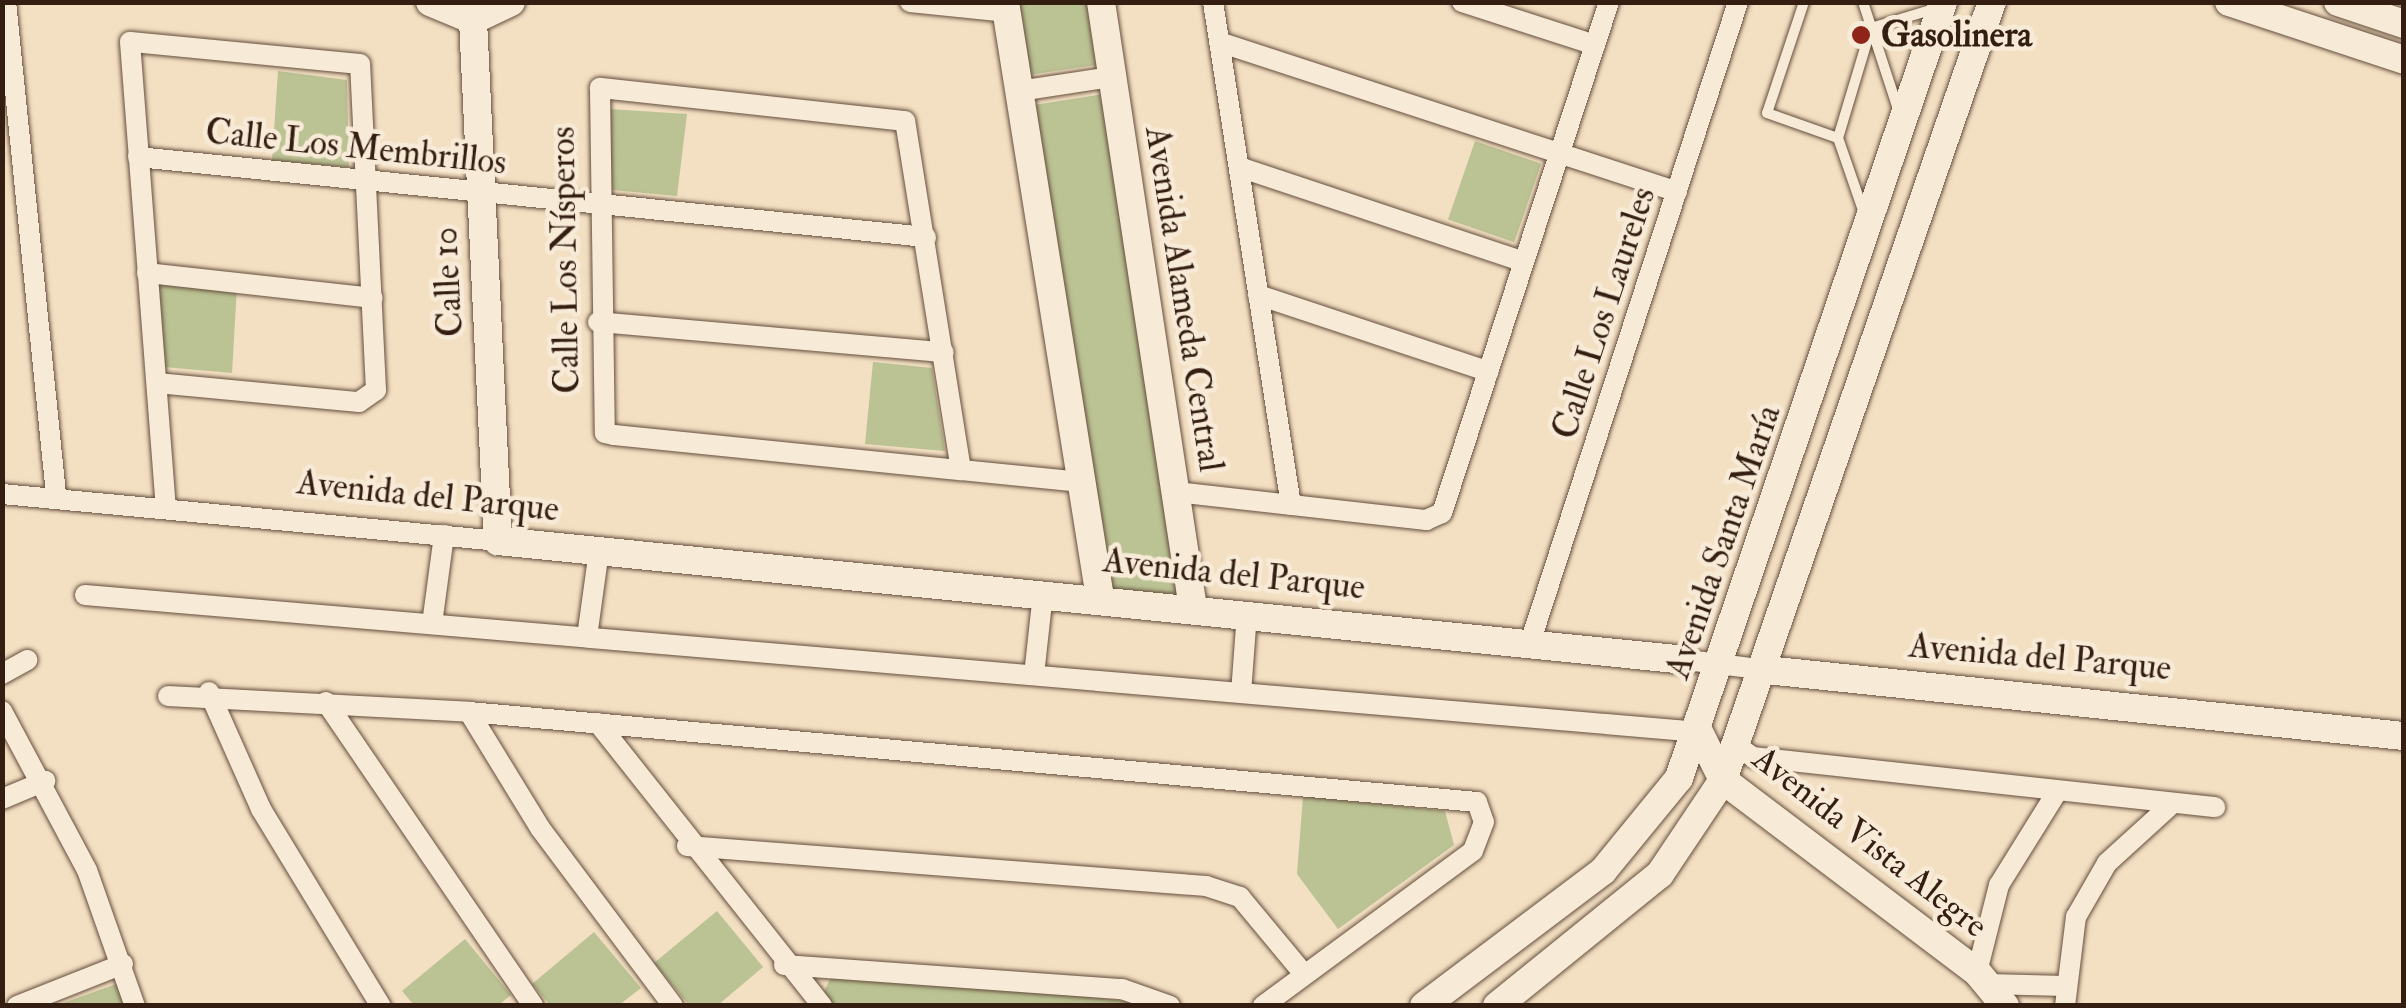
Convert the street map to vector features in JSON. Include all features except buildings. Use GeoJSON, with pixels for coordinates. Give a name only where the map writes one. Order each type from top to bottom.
{"type":"FeatureCollection","features":[{"type":"Feature","properties":{"kind":"street"},"geometry":{"type":"LineString","coordinates":[[6,2],[56,497]]}},
{"type":"Feature","properties":{"kind":"street"},"geometry":{"type":"LineString","coordinates":[[430,2],[473,20],[512,2]]}},
{"type":"Feature","properties":{"kind":"street"},"geometry":{"type":"LineString","coordinates":[[910,2],[1006,7],[1100,598]]}},
{"type":"Feature","properties":{"kind":"street","name":"Avenida Alameda Central"},"geometry":{"type":"LineString","coordinates":[[1100,2],[1193,608]]}},
{"type":"Feature","properties":{"kind":"street"},"geometry":{"type":"LineString","coordinates":[[1213,2],[1291,505]]}},
{"type":"Feature","properties":{"kind":"street"},"geometry":{"type":"LineString","coordinates":[[1462,2],[1595,45]]}},
{"type":"Feature","properties":{"kind":"street"},"geometry":{"type":"LineString","coordinates":[[1176,492],[1426,520],[1442,513],[1609,2]]}},
{"type":"Feature","properties":{"kind":"street","name":"Calle Los Laureles"},"geometry":{"type":"LineString","coordinates":[[1530,643],[1738,2]]}},
{"type":"Feature","properties":{"kind":"street"},"geometry":{"type":"LineString","coordinates":[[1497,1006],[1660,874],[1723,780],[1766,670],[1992,2]]}},
{"type":"Feature","properties":{"kind":"street"},"geometry":{"type":"LineString","coordinates":[[2229,2],[2404,60]]}},
{"type":"Feature","properties":{"kind":"street"},"geometry":{"type":"LineString","coordinates":[[2338,2],[2404,24]]}},
{"type":"Feature","properties":{"kind":"street","name":"Avenida Santa María"},"geometry":{"type":"LineString","coordinates":[[1424,1006],[1604,871],[1648,826],[1698,732],[1943,4]]}},
{"type":"Feature","properties":{"kind":"street","name":"Calle 10"},"geometry":{"type":"LineString","coordinates":[[473,20],[498,540]]}},
{"type":"Feature","properties":{"kind":"street"},"geometry":{"type":"LineString","coordinates":[[157,383],[359,402],[376,390],[362,70],[134,39],[128,47],[166,508]]}},
{"type":"Feature","properties":{"kind":"street"},"geometry":{"type":"LineString","coordinates":[[1219,42],[1677,192]]}},
{"type":"Feature","properties":{"kind":"street"},"geometry":{"type":"LineString","coordinates":[[1020,91],[1112,78]]}},
{"type":"Feature","properties":{"kind":"street","name":"Calle Los Nísperos"},"geometry":{"type":"LineString","coordinates":[[926,236],[909,128],[898,117],[600,88],[596,205],[605,433],[1082,482]]}},
{"type":"Feature","properties":{"kind":"street","name":"Calle Los Membrillos"},"geometry":{"type":"LineString","coordinates":[[138,157],[926,236]]}},
{"type":"Feature","properties":{"kind":"street"},"geometry":{"type":"LineString","coordinates":[[1239,167],[1524,262]]}},
{"type":"Feature","properties":{"kind":"street"},"geometry":{"type":"LineString","coordinates":[[926,236],[961,470]]}},
{"type":"Feature","properties":{"kind":"street"},"geometry":{"type":"LineString","coordinates":[[147,273],[373,298]]}},
{"type":"Feature","properties":{"kind":"street"},"geometry":{"type":"LineString","coordinates":[[1258,295],[1489,372]]}},
{"type":"Feature","properties":{"kind":"street"},"geometry":{"type":"LineString","coordinates":[[598,322],[944,352]]}},
{"type":"Feature","properties":{"kind":"street","name":"Avenida del Parque"},"geometry":{"type":"LineString","coordinates":[[2,494],[1042,592],[2404,736]]}},
{"type":"Feature","properties":{"kind":"street"},"geometry":{"type":"LineString","coordinates":[[432,624],[444,535]]}},
{"type":"Feature","properties":{"kind":"street"},"geometry":{"type":"LineString","coordinates":[[587,637],[599,551]]}},
{"type":"Feature","properties":{"kind":"street"},"geometry":{"type":"LineString","coordinates":[[1034,675],[1042,592]]}},
{"type":"Feature","properties":{"kind":"street"},"geometry":{"type":"LineString","coordinates":[[85,596],[1698,732]]}},
{"type":"Feature","properties":{"kind":"street"},"geometry":{"type":"LineString","coordinates":[[1241,692],[1247,613]]}},
{"type":"Feature","properties":{"kind":"street"},"geometry":{"type":"LineString","coordinates":[[2,674],[27,660]]}},
{"type":"Feature","properties":{"kind":"street"},"geometry":{"type":"LineString","coordinates":[[210,692],[262,809],[381,1006]]}},
{"type":"Feature","properties":{"kind":"street"},"geometry":{"type":"LineString","coordinates":[[168,696],[210,692],[469,712],[1477,802],[1484,822],[1472,850],[1264,1006]]}},
{"type":"Feature","properties":{"kind":"street"},"geometry":{"type":"LineString","coordinates":[[326,702],[533,1006]]}},
{"type":"Feature","properties":{"kind":"street"},"geometry":{"type":"LineString","coordinates":[[2,711],[45,781],[123,964],[135,1006]]}},
{"type":"Feature","properties":{"kind":"street"},"geometry":{"type":"LineString","coordinates":[[469,712],[540,828],[672,1006]]}},
{"type":"Feature","properties":{"kind":"street"},"geometry":{"type":"LineString","coordinates":[[598,723],[687,846],[822,1006]]}},
{"type":"Feature","properties":{"kind":"street","name":"Avenida Vista Alegre"},"geometry":{"type":"LineString","coordinates":[[1698,732],[1723,780],[1990,987]]}},
{"type":"Feature","properties":{"kind":"street"},"geometry":{"type":"LineString","coordinates":[[1737,746],[1753,757],[2215,807]]}},
{"type":"Feature","properties":{"kind":"street"},"geometry":{"type":"LineString","coordinates":[[2,799],[45,781]]}},
{"type":"Feature","properties":{"kind":"street"},"geometry":{"type":"LineString","coordinates":[[2057,792],[1999,884],[1990,987],[2065,996],[2076,917],[2107,863],[2173,803]]}},
{"type":"Feature","properties":{"kind":"street"},"geometry":{"type":"LineString","coordinates":[[687,846],[1206,886],[1240,896],[1304,974]]}},
{"type":"Feature","properties":{"kind":"street"},"geometry":{"type":"LineString","coordinates":[[17,1006],[123,964]]}},
{"type":"Feature","properties":{"kind":"street"},"geometry":{"type":"LineString","coordinates":[[784,965],[1122,989],[1170,1006]]}},
{"type":"Feature","properties":{"kind":"lane"},"geometry":{"type":"LineString","coordinates":[[1804,2],[1767,114],[1838,138]]}},
{"type":"Feature","properties":{"kind":"lane"},"geometry":{"type":"LineString","coordinates":[[1863,2],[1903,124]]}},
{"type":"Feature","properties":{"kind":"lane"},"geometry":{"type":"LineString","coordinates":[[1872,28],[1943,4]]}},
{"type":"Feature","properties":{"kind":"lane"},"geometry":{"type":"LineString","coordinates":[[1869,227],[1838,138],[1872,28]]}},
{"type":"Feature","properties":{"kind":"green space"},"geometry":{"type":"Polygon","coordinates":[[[1018,3],[1087,3],[1096,65],[1028,75],[1018,3]]]}},
{"type":"Feature","properties":{"kind":"green space"},"geometry":{"type":"Polygon","coordinates":[[[278,71],[347,80],[349,167],[272,161],[278,71]]]}},
{"type":"Feature","properties":{"kind":"green space"},"geometry":{"type":"Polygon","coordinates":[[[1104,94],[1183,592],[1113,603],[1034,105],[1104,94]]]}},
{"type":"Feature","properties":{"kind":"green space"},"geometry":{"type":"Polygon","coordinates":[[[609,109],[687,114],[677,196],[612,190],[609,109]]]}},
{"type":"Feature","properties":{"kind":"green space"},"geometry":{"type":"Polygon","coordinates":[[[1475,141],[1541,164],[1514,242],[1448,219],[1475,141]]]}},
{"type":"Feature","properties":{"kind":"green space"},"geometry":{"type":"Polygon","coordinates":[[[151,276],[237,286],[232,373],[164,367],[151,276]]]}},
{"type":"Feature","properties":{"kind":"green space"},"geometry":{"type":"Polygon","coordinates":[[[873,362],[932,368],[945,451],[865,444],[873,362]]]}},
{"type":"Feature","properties":{"kind":"green space"},"geometry":{"type":"Polygon","coordinates":[[[1303,796],[1445,811],[1454,845],[1338,929],[1297,874],[1303,796]]]}},
{"type":"Feature","properties":{"kind":"green space"},"geometry":{"type":"Polygon","coordinates":[[[717,911],[763,967],[718,1005],[689,1005],[654,963],[717,911]]]}},
{"type":"Feature","properties":{"kind":"green space"},"geometry":{"type":"Polygon","coordinates":[[[594,932],[641,988],[619,1005],[550,1005],[532,984],[594,932]]]}},
{"type":"Feature","properties":{"kind":"green space"},"geometry":{"type":"Polygon","coordinates":[[[465,939],[511,995],[499,1005],[414,1005],[402,991],[465,939]]]}},
{"type":"Feature","properties":{"kind":"green space"},"geometry":{"type":"Polygon","coordinates":[[[832,975],[1026,989],[1156,1005],[832,1006],[824,992],[832,975]]]}},
{"type":"Feature","properties":{"kind":"green space"},"geometry":{"type":"Polygon","coordinates":[[[119,983],[123,1005],[55,1006],[119,983]]]}},
{"type":"Feature","properties":{"kind":"place","name":"Gasolinera"},"geometry":{"type":"Point","coordinates":[1861,35]}}]}
